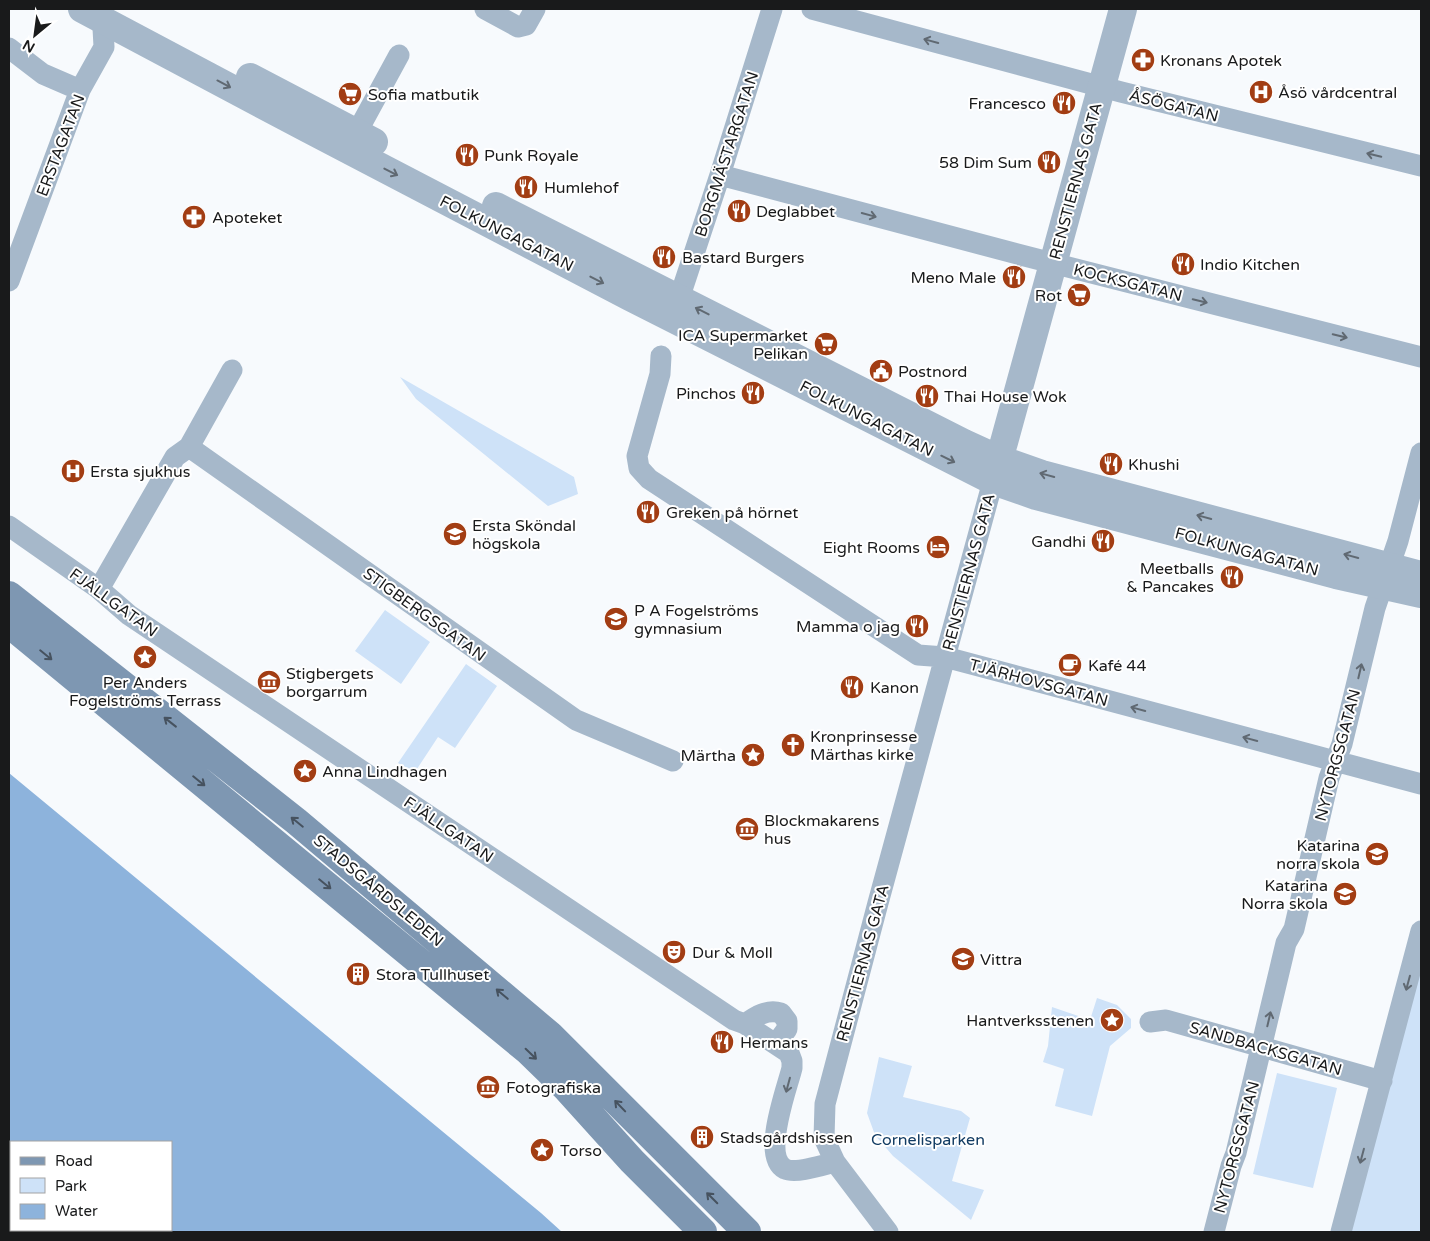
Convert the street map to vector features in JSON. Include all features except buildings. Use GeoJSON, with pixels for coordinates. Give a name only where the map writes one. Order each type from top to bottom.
{"type":"FeatureCollection","features":[{"type":"Feature","properties":{"kind":"main road","name":"STADSGÅRDSLEDEN"},"geometry":{"type":"LineString","coordinates":[[9,595],[296,821],[550,1035],[747,1232]]}},
{"type":"Feature","properties":{"kind":"main road","name":"STADSGÅRDSLEDEN"},"geometry":{"type":"LineString","coordinates":[[9,624],[528,1051],[567,1089],[632,1161],[703,1232]]}},
{"type":"Feature","properties":{"kind":"main road"},"geometry":{"type":"LineString","coordinates":[[632,1161],[654,1141]]}},
{"type":"Feature","properties":{"kind":"street"},"geometry":{"type":"LineString","coordinates":[[485,9],[518,27],[526,25],[535,9]]}},
{"type":"Feature","properties":{"kind":"street","name":"BORGMÄSTARGATAN"},"geometry":{"type":"LineString","coordinates":[[679,298],[772,9]]}},
{"type":"Feature","properties":{"kind":"street","name":"ÅSÖGATAN"},"geometry":{"type":"LineString","coordinates":[[812,9],[1101,86],[1421,166]]}},
{"type":"Feature","properties":{"kind":"street","name":"RENSTIERNAS GATA"},"geometry":{"type":"LineString","coordinates":[[835,1162],[824,1138],[825,1104],[1052,262],[1124,9]]}},
{"type":"Feature","properties":{"kind":"street","name":"ERSTAGATAN"},"geometry":{"type":"LineString","coordinates":[[9,281],[80,90],[104,47],[102,11]]}},
{"type":"Feature","properties":{"kind":"street","name":"FOLKUNGAGATAN"},"geometry":{"type":"LineString","coordinates":[[102,11],[352,142],[630,297],[996,470],[1042,474],[1386,576],[1421,594]]}},
{"type":"Feature","properties":{"kind":"street"},"geometry":{"type":"LineString","coordinates":[[9,48],[44,74],[80,90]]}},
{"type":"Feature","properties":{"kind":"street"},"geometry":{"type":"LineString","coordinates":[[352,142],[399,55]]}},
{"type":"Feature","properties":{"kind":"street","name":"FOLKUNGAGATAN"},"geometry":{"type":"LineString","coordinates":[[352,142],[679,298],[964,444],[996,470]]}},
{"type":"Feature","properties":{"kind":"street","name":"KOCKSGATAN"},"geometry":{"type":"LineString","coordinates":[[720,175],[1421,357]]}},
{"type":"Feature","properties":{"kind":"street","name":"TJÄRHOVSGATAN"},"geometry":{"type":"LineString","coordinates":[[661,356],[660,374],[637,456],[640,468],[649,479],[918,655],[945,657],[1421,784]]}},
{"type":"Feature","properties":{"kind":"street"},"geometry":{"type":"LineString","coordinates":[[99,590],[175,457],[189,447],[232,370]]}},
{"type":"Feature","properties":{"kind":"street","name":"STIGBERGSGATAN"},"geometry":{"type":"LineString","coordinates":[[189,447],[576,720],[673,761]]}},
{"type":"Feature","properties":{"kind":"street","name":"NYTORGSGATAN"},"geometry":{"type":"LineString","coordinates":[[1214,1232],[1230,1166],[1236,1153],[1286,943],[1294,929],[1329,778],[1342,744],[1375,608],[1398,541],[1421,453]]}},
{"type":"Feature","properties":{"kind":"street","name":"FJÄLLGATAN"},"geometry":{"type":"LineString","coordinates":[[9,526],[99,590],[129,615],[684,987],[789,1053],[792,1068],[776,1127],[774,1146],[778,1163],[786,1169],[794,1170],[835,1162]]}},
{"type":"Feature","properties":{"kind":"street","name":"FOLKUNGAGATAN"},"geometry":{"type":"LineString","coordinates":[[1386,576],[1421,576]]}},
{"type":"Feature","properties":{"kind":"street"},"geometry":{"type":"LineString","coordinates":[[1341,1232],[1421,931]]}},
{"type":"Feature","properties":{"kind":"street"},"geometry":{"type":"LineString","coordinates":[[745,1024],[757,1015],[768,1012],[781,1013],[787,1021],[786,1029],[776,1044]]}},
{"type":"Feature","properties":{"kind":"street","name":"SANDBACKSGATAN"},"geometry":{"type":"LineString","coordinates":[[1150,1022],[1166,1020],[1382,1081]]}},
{"type":"Feature","properties":{"kind":"street"},"geometry":{"type":"LineString","coordinates":[[835,1162],[888,1232]]}},
{"type":"Feature","properties":{"kind":"green space"},"geometry":{"type":"Polygon","coordinates":[[[400,377],[574,477],[578,494],[548,506],[416,399],[400,377]]]}},
{"type":"Feature","properties":{"kind":"green space"},"geometry":{"type":"Polygon","coordinates":[[[385,610],[430,642],[401,684],[355,651],[385,610]]]}},
{"type":"Feature","properties":{"kind":"green space"},"geometry":{"type":"Polygon","coordinates":[[[466,664],[497,686],[455,748],[438,737],[415,772],[398,763],[466,664]]]}},
{"type":"Feature","properties":{"kind":"green space"},"geometry":{"type":"Polygon","coordinates":[[[1421,968],[1421,1232],[1351,1232],[1421,968]]]}},
{"type":"Feature","properties":{"kind":"green space"},"geometry":{"type":"Polygon","coordinates":[[[1097,998],[1117,1005],[1131,1019],[1131,1028],[1110,1046],[1092,1116],[1055,1106],[1064,1069],[1043,1062],[1048,1046],[1052,1007],[1090,1020],[1097,998]]]}},
{"type":"Feature","properties":{"kind":"green space","name":"Cornelisparken"},"geometry":{"type":"Polygon","coordinates":[[[879,1057],[912,1066],[903,1097],[961,1111],[970,1118],[952,1181],[984,1190],[971,1220],[893,1156],[875,1135],[867,1113],[879,1057]]]}},
{"type":"Feature","properties":{"kind":"green space"},"geometry":{"type":"Polygon","coordinates":[[[1277,1073],[1337,1088],[1313,1188],[1253,1174],[1277,1073]]]}},
{"type":"Feature","properties":{"kind":"water"},"geometry":{"type":"Polygon","coordinates":[[[9,773],[541,1213],[562,1232],[9,1232],[9,773]]]}},
{"type":"Feature","properties":{"kind":"place","name":"Kronans Apotek"},"geometry":{"type":"Point","coordinates":[1143,60]}},
{"type":"Feature","properties":{"kind":"place","name":"Åsö vårdcentral"},"geometry":{"type":"Point","coordinates":[1261,92]}},
{"type":"Feature","properties":{"kind":"place","name":"Sofia matbutik"},"geometry":{"type":"Point","coordinates":[350,94]}},
{"type":"Feature","properties":{"kind":"place","name":"Francesco"},"geometry":{"type":"Point","coordinates":[1064,103]}},
{"type":"Feature","properties":{"kind":"place","name":"Punk Royale"},"geometry":{"type":"Point","coordinates":[467,155]}},
{"type":"Feature","properties":{"kind":"place","name":"58 Dim Sum"},"geometry":{"type":"Point","coordinates":[1049,162]}},
{"type":"Feature","properties":{"kind":"place","name":"Humlehof"},"geometry":{"type":"Point","coordinates":[526,187]}},
{"type":"Feature","properties":{"kind":"place","name":"Deglabbet"},"geometry":{"type":"Point","coordinates":[739,211]}},
{"type":"Feature","properties":{"kind":"place","name":"Apoteket"},"geometry":{"type":"Point","coordinates":[194,217]}},
{"type":"Feature","properties":{"kind":"place","name":"Bastard Burgers"},"geometry":{"type":"Point","coordinates":[664,257]}},
{"type":"Feature","properties":{"kind":"place","name":"Indio Kitchen"},"geometry":{"type":"Point","coordinates":[1183,264]}},
{"type":"Feature","properties":{"kind":"place","name":"Meno Male"},"geometry":{"type":"Point","coordinates":[1014,277]}},
{"type":"Feature","properties":{"kind":"place","name":"Rot"},"geometry":{"type":"Point","coordinates":[1079,295]}},
{"type":"Feature","properties":{"kind":"place","name":"ICA Supermarket Pelikan"},"geometry":{"type":"Point","coordinates":[826,344]}},
{"type":"Feature","properties":{"kind":"place","name":"Postnord"},"geometry":{"type":"Point","coordinates":[881,371]}},
{"type":"Feature","properties":{"kind":"place","name":"Pinchos"},"geometry":{"type":"Point","coordinates":[753,393]}},
{"type":"Feature","properties":{"kind":"place","name":"Thai House Wok"},"geometry":{"type":"Point","coordinates":[927,396]}},
{"type":"Feature","properties":{"kind":"place","name":"Khushi"},"geometry":{"type":"Point","coordinates":[1111,464]}},
{"type":"Feature","properties":{"kind":"place","name":"Ersta sjukhus"},"geometry":{"type":"Point","coordinates":[73,471]}},
{"type":"Feature","properties":{"kind":"place","name":"Greken på hörnet"},"geometry":{"type":"Point","coordinates":[648,512]}},
{"type":"Feature","properties":{"kind":"place","name":"Ersta Sköndal högskola"},"geometry":{"type":"Point","coordinates":[455,534]}},
{"type":"Feature","properties":{"kind":"place","name":"Gandhi"},"geometry":{"type":"Point","coordinates":[1103,541]}},
{"type":"Feature","properties":{"kind":"place","name":"Eight Rooms"},"geometry":{"type":"Point","coordinates":[938,547]}},
{"type":"Feature","properties":{"kind":"place","name":"Meetballs & Pancakes"},"geometry":{"type":"Point","coordinates":[1232,577]}},
{"type":"Feature","properties":{"kind":"place","name":"P A Fogelströms gymnasium"},"geometry":{"type":"Point","coordinates":[616,619]}},
{"type":"Feature","properties":{"kind":"place","name":"Mamma o jag"},"geometry":{"type":"Point","coordinates":[917,626]}},
{"type":"Feature","properties":{"kind":"place","name":"Per Anders Fogelströms Terrass"},"geometry":{"type":"Point","coordinates":[145,657]}},
{"type":"Feature","properties":{"kind":"place","name":"Kafé 44"},"geometry":{"type":"Point","coordinates":[1070,665]}},
{"type":"Feature","properties":{"kind":"place","name":"Stigbergets borgarrum"},"geometry":{"type":"Point","coordinates":[269,682]}},
{"type":"Feature","properties":{"kind":"place","name":"Kanon"},"geometry":{"type":"Point","coordinates":[852,687]}},
{"type":"Feature","properties":{"kind":"place","name":"Kronprinsesse Märthas kirke"},"geometry":{"type":"Point","coordinates":[793,745]}},
{"type":"Feature","properties":{"kind":"place","name":"Märtha"},"geometry":{"type":"Point","coordinates":[753,755]}},
{"type":"Feature","properties":{"kind":"place","name":"Anna Lindhagen"},"geometry":{"type":"Point","coordinates":[305,771]}},
{"type":"Feature","properties":{"kind":"place","name":"Blockmakarens hus"},"geometry":{"type":"Point","coordinates":[747,829]}},
{"type":"Feature","properties":{"kind":"place","name":"Katarina norra skola"},"geometry":{"type":"Point","coordinates":[1377,854]}},
{"type":"Feature","properties":{"kind":"place","name":"Katarina Norra skola"},"geometry":{"type":"Point","coordinates":[1345,894]}},
{"type":"Feature","properties":{"kind":"place","name":"Dur & Moll"},"geometry":{"type":"Point","coordinates":[674,952]}},
{"type":"Feature","properties":{"kind":"place","name":"Vittra"},"geometry":{"type":"Point","coordinates":[963,959]}},
{"type":"Feature","properties":{"kind":"place","name":"Stora Tullhuset"},"geometry":{"type":"Point","coordinates":[358,974]}},
{"type":"Feature","properties":{"kind":"place","name":"Hantverksstenen"},"geometry":{"type":"Point","coordinates":[1112,1020]}},
{"type":"Feature","properties":{"kind":"place","name":"Hermans"},"geometry":{"type":"Point","coordinates":[722,1042]}},
{"type":"Feature","properties":{"kind":"place","name":"Fotografiska"},"geometry":{"type":"Point","coordinates":[488,1087]}},
{"type":"Feature","properties":{"kind":"place","name":"Stadsgårdshissen"},"geometry":{"type":"Point","coordinates":[702,1137]}},
{"type":"Feature","properties":{"kind":"place","name":"Torso"},"geometry":{"type":"Point","coordinates":[542,1150]}}]}
